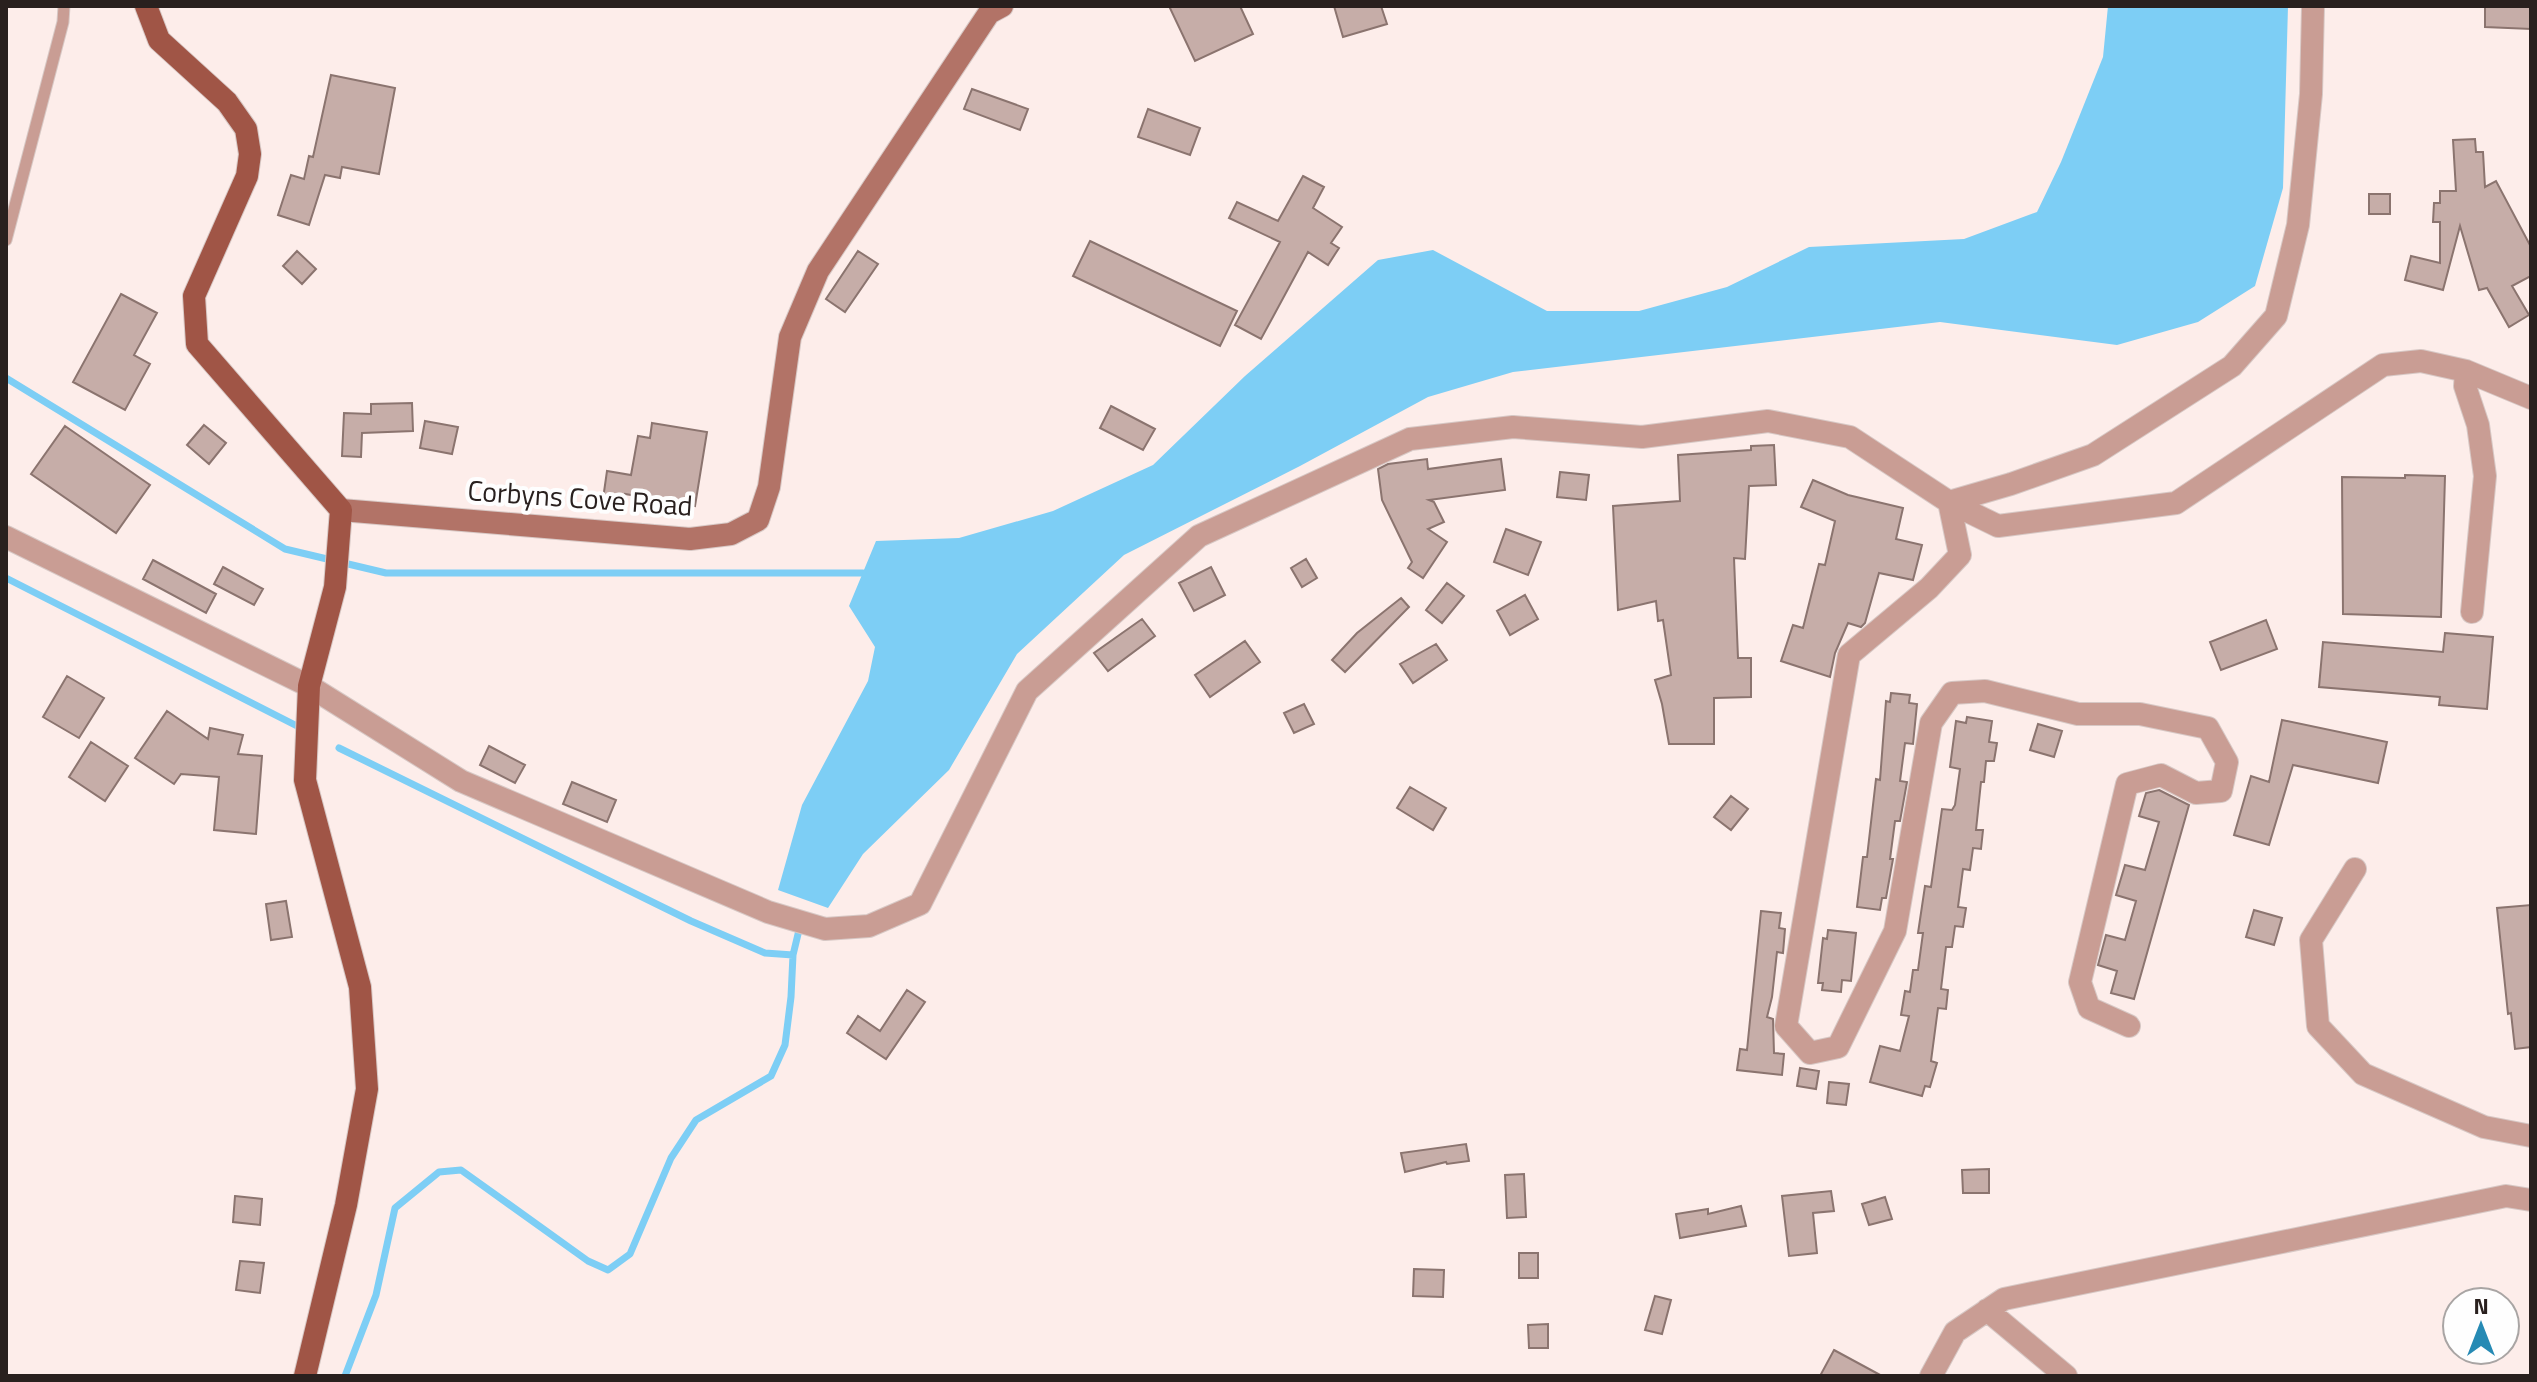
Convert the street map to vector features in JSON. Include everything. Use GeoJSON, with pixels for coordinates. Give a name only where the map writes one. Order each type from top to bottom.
{"type":"FeatureCollection","features":[{"type":"Feature","properties":{"kind":"main road"},"geometry":{"type":"LineString","coordinates":[[146,6],[159,40],[227,102],[246,129],[250,154],[247,176],[194,296],[197,344],[341,510],[335,587],[309,686],[305,780],[360,987],[367,1089],[346,1205],[305,1376]]}},
{"type":"Feature","properties":{"kind":"main road","name":"Corbyns Cove Road"},"geometry":{"type":"LineString","coordinates":[[341,510],[690,539],[731,534],[758,520],[769,487],[790,337],[818,271],[989,13],[1002,6]]}},
{"type":"Feature","properties":{"kind":"street"},"geometry":{"type":"LineString","coordinates":[[1949,502],[2093,455],[2232,366],[2276,316],[2298,225],[2311,94],[2313,6]]}},
{"type":"Feature","properties":{"kind":"street"},"geometry":{"type":"LineString","coordinates":[[6,537],[309,686],[461,781],[768,912],[825,929],[869,926],[920,904],[1027,691],[1199,536],[1410,439],[1513,427],[1642,437],[1768,421],[1850,437],[1949,502],[1998,526],[2176,503],[2383,365],[2421,361],[2466,371],[2531,398]]}},
{"type":"Feature","properties":{"kind":"street"},"geometry":{"type":"LineString","coordinates":[[2466,371],[2465,386],[2478,425],[2485,476],[2472,612]]}},
{"type":"Feature","properties":{"kind":"street"},"geometry":{"type":"LineString","coordinates":[[1949,502],[1960,555],[1929,588],[1849,655],[1786,1026],[1810,1053],[1838,1047],[1895,931],[1931,723],[1952,693],[1985,691],[2078,714],[2140,714],[2208,728],[2227,762],[2221,791],[2196,793],[2161,775],[2127,784],[2080,982],[2089,1008],[2129,1026]]}},
{"type":"Feature","properties":{"kind":"street"},"geometry":{"type":"LineString","coordinates":[[2355,869],[2311,940],[2318,1026],[2363,1074],[2484,1127],[2531,1136]]}},
{"type":"Feature","properties":{"kind":"street"},"geometry":{"type":"LineString","coordinates":[[1931,1376],[1955,1332],[2004,1299],[2506,1196],[2531,1200]]}},
{"type":"Feature","properties":{"kind":"street"},"geometry":{"type":"LineString","coordinates":[[1987,1310],[2066,1376]]}},
{"type":"Feature","properties":{"kind":"lane"},"geometry":{"type":"LineString","coordinates":[[6,240],[63,22],[64,6]]}},
{"type":"Feature","properties":{"kind":"water"},"geometry":{"type":"Polygon","coordinates":[[[2108,6],[2288,6],[2283,188],[2255,286],[2198,322],[2117,345],[1940,322],[1513,372],[1428,397],[1124,555],[1017,654],[949,770],[863,854],[828,908],[778,890],[802,805],[868,681],[875,647],[849,606],[876,541],[959,538],[1053,511],[1153,465],[1245,376],[1378,260],[1433,250],[1547,311],[1639,311],[1727,287],[1809,247],[1964,239],[2037,212],[2061,162],[2103,57],[2108,6]]]}},
{"type":"Feature","properties":{"kind":"building"},"geometry":{"type":"Polygon","coordinates":[[[1169,6],[1240,6],[1253,34],[1195,61],[1169,6]]]}},
{"type":"Feature","properties":{"kind":"building"},"geometry":{"type":"Polygon","coordinates":[[[1334,6],[1381,6],[1387,24],[1343,37],[1334,6]]]}},
{"type":"Feature","properties":{"kind":"building"},"geometry":{"type":"Polygon","coordinates":[[[2485,6],[2531,6],[2531,29],[2485,27],[2485,6]]]}},
{"type":"Feature","properties":{"kind":"building"},"geometry":{"type":"Polygon","coordinates":[[[331,75],[395,88],[379,174],[342,167],[340,178],[325,175],[309,225],[278,215],[291,175],[304,179],[309,156],[313,157],[331,75]]]}},
{"type":"Feature","properties":{"kind":"building"},"geometry":{"type":"Polygon","coordinates":[[[972,89],[1028,109],[1020,130],[964,109],[972,89]]]}},
{"type":"Feature","properties":{"kind":"building"},"geometry":{"type":"Polygon","coordinates":[[[1148,109],[1200,128],[1190,155],[1138,137],[1148,109]]]}},
{"type":"Feature","properties":{"kind":"building"},"geometry":{"type":"Polygon","coordinates":[[[2475,139],[2476,152],[2483,152],[2485,187],[2496,181],[2531,247],[2531,276],[2512,286],[2529,315],[2509,327],[2487,288],[2479,290],[2460,226],[2443,290],[2405,280],[2411,256],[2440,263],[2440,222],[2433,222],[2434,203],[2440,203],[2440,191],[2456,191],[2453,140],[2475,139]]]}},
{"type":"Feature","properties":{"kind":"building"},"geometry":{"type":"Polygon","coordinates":[[[1303,176],[1324,187],[1313,208],[1342,227],[1331,243],[1339,248],[1328,265],[1308,252],[1261,339],[1235,325],[1280,242],[1229,218],[1237,202],[1278,221],[1303,176]]]}},
{"type":"Feature","properties":{"kind":"building"},"geometry":{"type":"Polygon","coordinates":[[[2369,194],[2390,194],[2390,214],[2369,214],[2369,194]]]}},
{"type":"Feature","properties":{"kind":"building"},"geometry":{"type":"Polygon","coordinates":[[[1090,241],[1237,311],[1220,346],[1073,276],[1090,241]]]}},
{"type":"Feature","properties":{"kind":"building"},"geometry":{"type":"Polygon","coordinates":[[[297,251],[316,269],[302,284],[283,266],[297,251]]]}},
{"type":"Feature","properties":{"kind":"building"},"geometry":{"type":"Polygon","coordinates":[[[858,251],[878,264],[845,312],[826,299],[858,251]]]}},
{"type":"Feature","properties":{"kind":"building"},"geometry":{"type":"Polygon","coordinates":[[[121,294],[157,313],[134,355],[150,364],[125,410],[73,382],[121,294]]]}},
{"type":"Feature","properties":{"kind":"building"},"geometry":{"type":"Polygon","coordinates":[[[412,403],[413,431],[362,433],[361,457],[342,456],[344,413],[371,414],[371,404],[412,403]]]}},
{"type":"Feature","properties":{"kind":"building"},"geometry":{"type":"Polygon","coordinates":[[[1111,406],[1155,429],[1143,450],[1100,428],[1111,406]]]}},
{"type":"Feature","properties":{"kind":"building"},"geometry":{"type":"Polygon","coordinates":[[[425,421],[458,427],[452,454],[420,448],[425,421]]]}},
{"type":"Feature","properties":{"kind":"building"},"geometry":{"type":"Polygon","coordinates":[[[652,423],[707,432],[695,506],[625,494],[623,503],[603,499],[607,471],[631,475],[638,436],[650,438],[652,423]]]}},
{"type":"Feature","properties":{"kind":"building"},"geometry":{"type":"Polygon","coordinates":[[[204,425],[226,443],[209,464],[187,445],[204,425]]]}},
{"type":"Feature","properties":{"kind":"building"},"geometry":{"type":"Polygon","coordinates":[[[65,426],[150,485],[116,533],[31,474],[65,426]]]}},
{"type":"Feature","properties":{"kind":"building"},"geometry":{"type":"Polygon","coordinates":[[[1774,445],[1776,485],[1749,486],[1745,559],[1734,558],[1738,658],[1751,658],[1751,697],[1714,698],[1714,744],[1669,744],[1655,680],[1671,675],[1663,620],[1658,621],[1656,601],[1618,610],[1613,506],[1680,501],[1678,455],[1751,450],[1751,446],[1774,445]]]}},
{"type":"Feature","properties":{"kind":"building"},"geometry":{"type":"Polygon","coordinates":[[[1427,459],[1428,469],[1501,459],[1505,490],[1429,500],[1434,502],[1444,522],[1428,529],[1447,542],[1423,578],[1408,568],[1412,562],[1382,500],[1378,469],[1388,464],[1427,459]]]}},
{"type":"Feature","properties":{"kind":"building"},"geometry":{"type":"Polygon","coordinates":[[[1560,472],[1589,475],[1586,500],[1557,497],[1560,472]]]}},
{"type":"Feature","properties":{"kind":"building"},"geometry":{"type":"Polygon","coordinates":[[[2405,475],[2445,476],[2441,617],[2343,614],[2342,477],[2405,478],[2405,475]]]}},
{"type":"Feature","properties":{"kind":"building"},"geometry":{"type":"Polygon","coordinates":[[[1813,480],[1848,495],[1903,508],[1896,539],[1922,545],[1913,580],[1879,573],[1865,623],[1861,627],[1848,623],[1835,653],[1830,677],[1781,661],[1793,625],[1803,628],[1819,564],[1825,565],[1835,521],[1801,507],[1813,480]]]}},
{"type":"Feature","properties":{"kind":"building"},"geometry":{"type":"Polygon","coordinates":[[[1506,529],[1541,542],[1528,575],[1494,562],[1506,529]]]}},
{"type":"Feature","properties":{"kind":"building"},"geometry":{"type":"Polygon","coordinates":[[[1306,559],[1317,578],[1302,587],[1291,568],[1306,559]]]}},
{"type":"Feature","properties":{"kind":"building"},"geometry":{"type":"Polygon","coordinates":[[[153,560],[216,594],[206,613],[143,579],[153,560]]]}},
{"type":"Feature","properties":{"kind":"building"},"geometry":{"type":"Polygon","coordinates":[[[223,567],[263,589],[254,605],[214,584],[223,567]]]}},
{"type":"Feature","properties":{"kind":"building"},"geometry":{"type":"Polygon","coordinates":[[[1211,567],[1225,595],[1194,611],[1179,583],[1211,567]]]}},
{"type":"Feature","properties":{"kind":"building"},"geometry":{"type":"Polygon","coordinates":[[[1447,583],[1464,596],[1442,623],[1426,610],[1447,583]]]}},
{"type":"Feature","properties":{"kind":"building"},"geometry":{"type":"Polygon","coordinates":[[[1525,595],[1538,619],[1510,635],[1497,611],[1525,595]]]}},
{"type":"Feature","properties":{"kind":"building"},"geometry":{"type":"Polygon","coordinates":[[[1401,598],[1409,607],[1345,672],[1332,660],[1357,633],[1401,598]]]}},
{"type":"Feature","properties":{"kind":"building"},"geometry":{"type":"Polygon","coordinates":[[[1142,619],[1155,636],[1108,671],[1094,653],[1142,619]]]}},
{"type":"Feature","properties":{"kind":"building"},"geometry":{"type":"Polygon","coordinates":[[[2266,620],[2277,649],[2221,670],[2210,642],[2266,620]]]}},
{"type":"Feature","properties":{"kind":"building"},"geometry":{"type":"Polygon","coordinates":[[[2445,633],[2493,637],[2487,709],[2439,705],[2440,697],[2319,687],[2323,642],[2443,652],[2445,633]]]}},
{"type":"Feature","properties":{"kind":"building"},"geometry":{"type":"Polygon","coordinates":[[[1245,641],[1260,662],[1210,697],[1195,675],[1245,641]]]}},
{"type":"Feature","properties":{"kind":"building"},"geometry":{"type":"Polygon","coordinates":[[[1436,644],[1447,660],[1413,683],[1400,664],[1436,644]]]}},
{"type":"Feature","properties":{"kind":"building"},"geometry":{"type":"Polygon","coordinates":[[[67,676],[104,698],[79,738],[43,717],[67,676]]]}},
{"type":"Feature","properties":{"kind":"building"},"geometry":{"type":"Polygon","coordinates":[[[1891,693],[1910,695],[1909,703],[1917,704],[1913,744],[1905,743],[1900,781],[1907,782],[1900,821],[1895,821],[1890,859],[1893,859],[1886,898],[1882,898],[1880,910],[1857,907],[1863,857],[1867,857],[1876,779],[1880,780],[1886,701],[1890,702],[1891,693]]]}},
{"type":"Feature","properties":{"kind":"building"},"geometry":{"type":"Polygon","coordinates":[[[1304,704],[1314,724],[1294,733],[1284,713],[1304,704]]]}},
{"type":"Feature","properties":{"kind":"building"},"geometry":{"type":"Polygon","coordinates":[[[167,711],[208,739],[210,728],[243,735],[238,754],[262,756],[256,834],[214,830],[219,777],[181,774],[174,784],[135,758],[167,711]]]}},
{"type":"Feature","properties":{"kind":"building"},"geometry":{"type":"Polygon","coordinates":[[[1967,717],[1992,721],[1989,742],[1997,743],[1994,761],[1986,761],[1984,782],[1981,782],[1976,830],[1983,830],[1981,849],[1973,848],[1970,870],[1963,869],[1958,907],[1966,908],[1963,927],[1955,926],[1952,947],[1946,947],[1941,989],[1948,990],[1946,1009],[1938,1008],[1931,1061],[1937,1063],[1930,1087],[1925,1086],[1922,1096],[1870,1082],[1880,1046],[1900,1051],[1909,1016],[1901,1015],[1905,991],[1910,992],[1913,970],[1918,970],[1923,933],[1918,933],[1925,886],[1931,887],[1942,809],[1952,810],[1955,805],[1960,769],[1950,767],[1956,721],[1966,723],[1967,717]]]}},
{"type":"Feature","properties":{"kind":"building"},"geometry":{"type":"Polygon","coordinates":[[[2282,720],[2387,742],[2378,783],[2293,765],[2269,845],[2234,835],[2251,776],[2269,782],[2282,720]]]}},
{"type":"Feature","properties":{"kind":"building"},"geometry":{"type":"Polygon","coordinates":[[[2038,724],[2062,731],[2054,757],[2030,750],[2038,724]]]}},
{"type":"Feature","properties":{"kind":"building"},"geometry":{"type":"Polygon","coordinates":[[[91,742],[128,766],[105,801],[69,777],[91,742]]]}},
{"type":"Feature","properties":{"kind":"building"},"geometry":{"type":"Polygon","coordinates":[[[489,746],[525,765],[515,783],[480,765],[489,746]]]}},
{"type":"Feature","properties":{"kind":"building"},"geometry":{"type":"Polygon","coordinates":[[[572,782],[616,800],[607,822],[563,804],[572,782]]]}},
{"type":"Feature","properties":{"kind":"building"},"geometry":{"type":"Polygon","coordinates":[[[1410,787],[1446,808],[1433,830],[1397,808],[1410,787]]]}},
{"type":"Feature","properties":{"kind":"building"},"geometry":{"type":"Polygon","coordinates":[[[2159,790],[2189,805],[2134,999],[2111,993],[2117,971],[2098,965],[2106,935],[2125,940],[2136,901],[2116,895],[2125,865],[2145,870],[2159,822],[2139,816],[2146,793],[2159,790]]]}},
{"type":"Feature","properties":{"kind":"building"},"geometry":{"type":"Polygon","coordinates":[[[1731,796],[1748,809],[1731,830],[1714,817],[1731,796]]]}},
{"type":"Feature","properties":{"kind":"building"},"geometry":{"type":"Polygon","coordinates":[[[286,901],[292,937],[271,940],[266,904],[286,901]]]}},
{"type":"Feature","properties":{"kind":"building"},"geometry":{"type":"Polygon","coordinates":[[[2531,905],[2531,1047],[2515,1049],[2511,1013],[2508,1014],[2497,908],[2531,905]]]}},
{"type":"Feature","properties":{"kind":"building"},"geometry":{"type":"Polygon","coordinates":[[[2254,910],[2282,918],[2274,945],[2246,937],[2254,910]]]}},
{"type":"Feature","properties":{"kind":"building"},"geometry":{"type":"Polygon","coordinates":[[[1761,911],[1781,913],[1779,928],[1785,929],[1783,953],[1777,952],[1767,1017],[1773,1019],[1774,1053],[1784,1054],[1782,1075],[1737,1070],[1740,1049],[1747,1050],[1761,911]]]}},
{"type":"Feature","properties":{"kind":"building"},"geometry":{"type":"Polygon","coordinates":[[[1828,930],[1856,933],[1851,981],[1842,980],[1841,992],[1822,990],[1823,983],[1818,983],[1823,938],[1827,939],[1828,930]]]}},
{"type":"Feature","properties":{"kind":"building"},"geometry":{"type":"Polygon","coordinates":[[[907,990],[925,1002],[886,1059],[847,1033],[858,1016],[880,1031],[907,990]]]}},
{"type":"Feature","properties":{"kind":"building"},"geometry":{"type":"Polygon","coordinates":[[[1800,1068],[1819,1071],[1816,1089],[1797,1086],[1800,1068]]]}},
{"type":"Feature","properties":{"kind":"building"},"geometry":{"type":"Polygon","coordinates":[[[1829,1082],[1849,1084],[1846,1105],[1827,1103],[1829,1082]]]}},
{"type":"Feature","properties":{"kind":"building"},"geometry":{"type":"Polygon","coordinates":[[[1466,1144],[1469,1161],[1446,1162],[1405,1172],[1401,1153],[1466,1144]]]}},
{"type":"Feature","properties":{"kind":"building"},"geometry":{"type":"Polygon","coordinates":[[[1989,1169],[1989,1193],[1963,1193],[1962,1170],[1989,1169]]]}},
{"type":"Feature","properties":{"kind":"building"},"geometry":{"type":"Polygon","coordinates":[[[1524,1174],[1526,1217],[1507,1218],[1505,1175],[1524,1174]]]}},
{"type":"Feature","properties":{"kind":"building"},"geometry":{"type":"Polygon","coordinates":[[[1831,1191],[1834,1211],[1813,1213],[1817,1253],[1789,1256],[1782,1196],[1831,1191]]]}},
{"type":"Feature","properties":{"kind":"building"},"geometry":{"type":"Polygon","coordinates":[[[235,1196],[262,1199],[260,1225],[233,1222],[235,1196]]]}},
{"type":"Feature","properties":{"kind":"building"},"geometry":{"type":"Polygon","coordinates":[[[1885,1197],[1892,1219],[1869,1225],[1862,1204],[1885,1197]]]}},
{"type":"Feature","properties":{"kind":"building"},"geometry":{"type":"Polygon","coordinates":[[[1741,1206],[1746,1226],[1680,1238],[1676,1214],[1708,1209],[1708,1214],[1741,1206]]]}},
{"type":"Feature","properties":{"kind":"building"},"geometry":{"type":"Polygon","coordinates":[[[1519,1253],[1538,1253],[1538,1278],[1519,1278],[1519,1253]]]}},
{"type":"Feature","properties":{"kind":"building"},"geometry":{"type":"Polygon","coordinates":[[[240,1261],[264,1263],[260,1293],[236,1290],[240,1261]]]}},
{"type":"Feature","properties":{"kind":"building"},"geometry":{"type":"Polygon","coordinates":[[[1414,1269],[1444,1270],[1443,1297],[1413,1296],[1414,1269]]]}},
{"type":"Feature","properties":{"kind":"building"},"geometry":{"type":"Polygon","coordinates":[[[1655,1296],[1671,1300],[1662,1334],[1645,1330],[1655,1296]]]}},
{"type":"Feature","properties":{"kind":"building"},"geometry":{"type":"Polygon","coordinates":[[[1548,1324],[1548,1348],[1529,1348],[1528,1325],[1548,1324]]]}},
{"type":"Feature","properties":{"kind":"building"},"geometry":{"type":"Polygon","coordinates":[[[1834,1350],[1882,1376],[1820,1376],[1834,1350]]]}},
{"type":"Feature","properties":{"kind":"waterway"},"geometry":{"type":"LineString","coordinates":[[6,378],[285,549],[386,573],[863,573]]}},
{"type":"Feature","properties":{"kind":"waterway"},"geometry":{"type":"LineString","coordinates":[[6,578],[301,728]]}},
{"type":"Feature","properties":{"kind":"waterway"},"geometry":{"type":"LineString","coordinates":[[339,748],[691,921],[765,953],[793,955],[799,930]]}},
{"type":"Feature","properties":{"kind":"waterway"},"geometry":{"type":"LineString","coordinates":[[345,1376],[376,1295],[395,1208],[439,1172],[461,1170],[588,1261],[608,1270],[630,1254],[671,1158],[696,1120],[771,1076],[785,1045],[793,955]]}}]}
